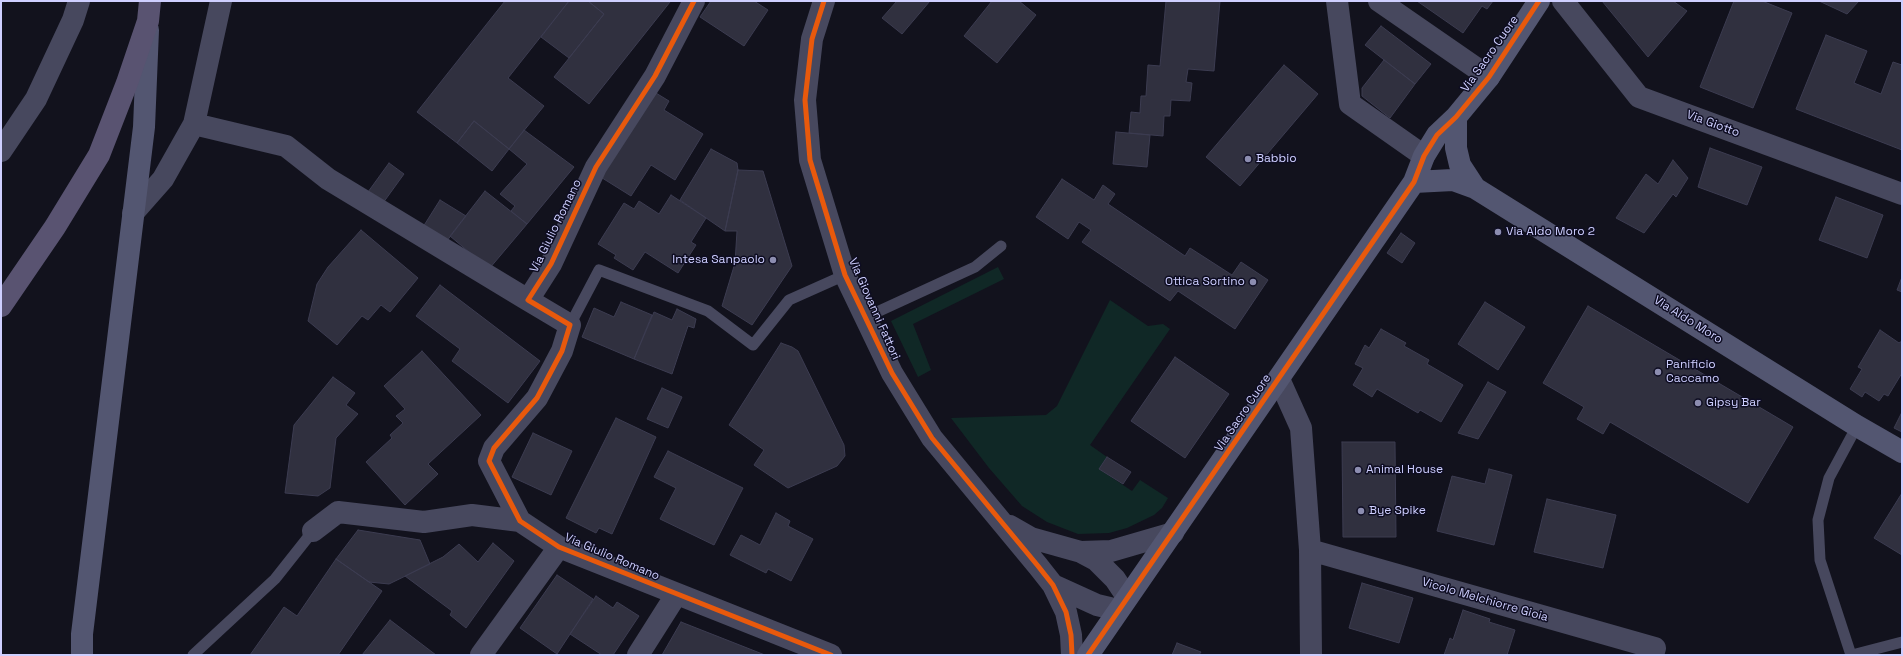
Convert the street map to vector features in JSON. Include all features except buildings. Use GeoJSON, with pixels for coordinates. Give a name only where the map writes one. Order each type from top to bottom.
{"type":"FeatureCollection","features":[{"type":"Feature","properties":{"kind":"main road"},"geometry":{"type":"LineString","coordinates":[[1,306],[55,227],[99,155],[127,83],[149,11]]}},
{"type":"Feature","properties":{"kind":"street"},"geometry":{"type":"LineString","coordinates":[[1,151],[36,99],[73,20],[79,1]]}},
{"type":"Feature","properties":{"kind":"street"},"geometry":{"type":"LineString","coordinates":[[133,213],[163,179],[194,124],[221,1]]}},
{"type":"Feature","properties":{"kind":"street","name":"Via Giulio Romano"},"geometry":{"type":"LineString","coordinates":[[528,300],[552,264],[596,167],[655,76],[694,1]]}},
{"type":"Feature","properties":{"kind":"street","name":"Via Giovanni Fattori"},"geometry":{"type":"LineString","coordinates":[[824,1],[812,40],[805,100],[810,160],[845,275],[864,318],[892,372],[932,438],[1053,586],[1066,612],[1072,655]]}},
{"type":"Feature","properties":{"kind":"street"},"geometry":{"type":"LineString","coordinates":[[1337,1],[1350,104],[1424,156]]}},
{"type":"Feature","properties":{"kind":"street"},"geometry":{"type":"LineString","coordinates":[[1379,1],[1489,77]]}},
{"type":"Feature","properties":{"kind":"street","name":"Via Sacro Cuore"},"geometry":{"type":"LineString","coordinates":[[1088,655],[1414,182],[1424,156],[1437,135],[1456,117],[1489,77],[1539,1]]}},
{"type":"Feature","properties":{"kind":"street","name":"Via Giotto"},"geometry":{"type":"LineString","coordinates":[[1563,1],[1639,97],[1902,194]]}},
{"type":"Feature","properties":{"kind":"street"},"geometry":{"type":"LineString","coordinates":[[82,655],[83,626],[144,127],[149,11]]}},
{"type":"Feature","properties":{"kind":"street"},"geometry":{"type":"LineString","coordinates":[[1456,117],[1456,148],[1460,165],[1475,188]]}},
{"type":"Feature","properties":{"kind":"street"},"geometry":{"type":"LineString","coordinates":[[194,124],[286,146],[328,179],[570,325]]}},
{"type":"Feature","properties":{"kind":"street"},"geometry":{"type":"LineString","coordinates":[[1414,182],[1453,180],[1475,188]]}},
{"type":"Feature","properties":{"kind":"street","name":"Via Aldo Moro"},"geometry":{"type":"LineString","coordinates":[[1475,188],[1857,426],[1902,452]]}},
{"type":"Feature","properties":{"kind":"street","name":"Via Giulio Romano"},"geometry":{"type":"LineString","coordinates":[[570,325],[562,351],[537,398],[494,448],[489,461],[520,521],[559,547],[676,595],[831,655]]}},
{"type":"Feature","properties":{"kind":"street"},"geometry":{"type":"LineString","coordinates":[[1279,378],[1301,428],[1310,550],[1311,655]]}},
{"type":"Feature","properties":{"kind":"street"},"geometry":{"type":"LineString","coordinates":[[313,531],[338,512],[424,522],[472,515],[520,521]]}},
{"type":"Feature","properties":{"kind":"street"},"geometry":{"type":"LineString","coordinates":[[1002,522],[1031,538],[1081,552],[1096,560],[1115,579],[1123,604],[1097,605],[1053,586]]}},
{"type":"Feature","properties":{"kind":"street"},"geometry":{"type":"LineString","coordinates":[[1081,552],[1111,551],[1173,533]]}},
{"type":"Feature","properties":{"kind":"street"},"geometry":{"type":"LineString","coordinates":[[481,655],[559,547]]}},
{"type":"Feature","properties":{"kind":"street","name":"Vicolo Melchiorre Gioia"},"geometry":{"type":"LineString","coordinates":[[1310,550],[1655,648],[1653,655]]}},
{"type":"Feature","properties":{"kind":"street"},"geometry":{"type":"LineString","coordinates":[[638,655],[676,595]]}},
{"type":"Feature","properties":{"kind":"lane"},"geometry":{"type":"LineString","coordinates":[[864,318],[976,267],[1001,246]]}},
{"type":"Feature","properties":{"kind":"lane"},"geometry":{"type":"LineString","coordinates":[[570,325],[599,270],[708,311],[753,345],[790,300],[845,275]]}},
{"type":"Feature","properties":{"kind":"lane"},"geometry":{"type":"LineString","coordinates":[[1857,426],[1829,478],[1818,520],[1820,560],[1851,655],[1902,642]]}},
{"type":"Feature","properties":{"kind":"lane"},"geometry":{"type":"LineString","coordinates":[[192,655],[275,579],[313,531]]}},
{"type":"Feature","properties":{"kind":"green space"},"geometry":{"type":"Polygon","coordinates":[[[998,267],[1004,279],[913,324],[931,370],[918,377],[891,321],[998,267]]]}},
{"type":"Feature","properties":{"kind":"green space"},"geometry":{"type":"Polygon","coordinates":[[[1110,300],[1148,326],[1163,324],[1170,329],[1090,445],[1107,457],[1099,469],[1132,491],[1140,480],[1168,498],[1162,508],[1154,515],[1127,528],[1109,533],[1078,534],[1047,522],[1022,506],[989,468],[951,418],[1046,415],[1057,406],[1110,300]]]}},
{"type":"Feature","properties":{"kind":"cycle path"},"geometry":{"type":"LineString","coordinates":[[694,1],[655,76],[596,167],[551,264],[528,300],[570,325],[562,351],[537,398],[494,448],[489,461],[520,521],[559,547],[831,655]]}},
{"type":"Feature","properties":{"kind":"cycle path"},"geometry":{"type":"LineString","coordinates":[[824,1],[812,39],[805,100],[810,160],[845,275],[892,373],[932,438],[1053,585],[1066,612],[1071,635],[1072,655]]}},
{"type":"Feature","properties":{"kind":"cycle path"},"geometry":{"type":"LineString","coordinates":[[1088,655],[1414,182],[1424,156],[1437,135],[1456,117],[1489,77],[1539,1]]}},
{"type":"Feature","properties":{"kind":"place","name":"Babbio"},"geometry":{"type":"Point","coordinates":[1248,159]}},
{"type":"Feature","properties":{"kind":"place","name":"Via Aldo Moro 2"},"geometry":{"type":"Point","coordinates":[1498,232]}},
{"type":"Feature","properties":{"kind":"place","name":"Intesa Sanpaolo"},"geometry":{"type":"Point","coordinates":[773,260]}},
{"type":"Feature","properties":{"kind":"place","name":"Ottica Sortino"},"geometry":{"type":"Point","coordinates":[1253,282]}},
{"type":"Feature","properties":{"kind":"place","name":"Panificio Caccamo"},"geometry":{"type":"Point","coordinates":[1658,372]}},
{"type":"Feature","properties":{"kind":"place","name":"Gipsy Bar"},"geometry":{"type":"Point","coordinates":[1698,403]}},
{"type":"Feature","properties":{"kind":"place","name":"Animal House"},"geometry":{"type":"Point","coordinates":[1358,470]}},
{"type":"Feature","properties":{"kind":"place","name":"Bye Spike"},"geometry":{"type":"Point","coordinates":[1361,511]}}]}
